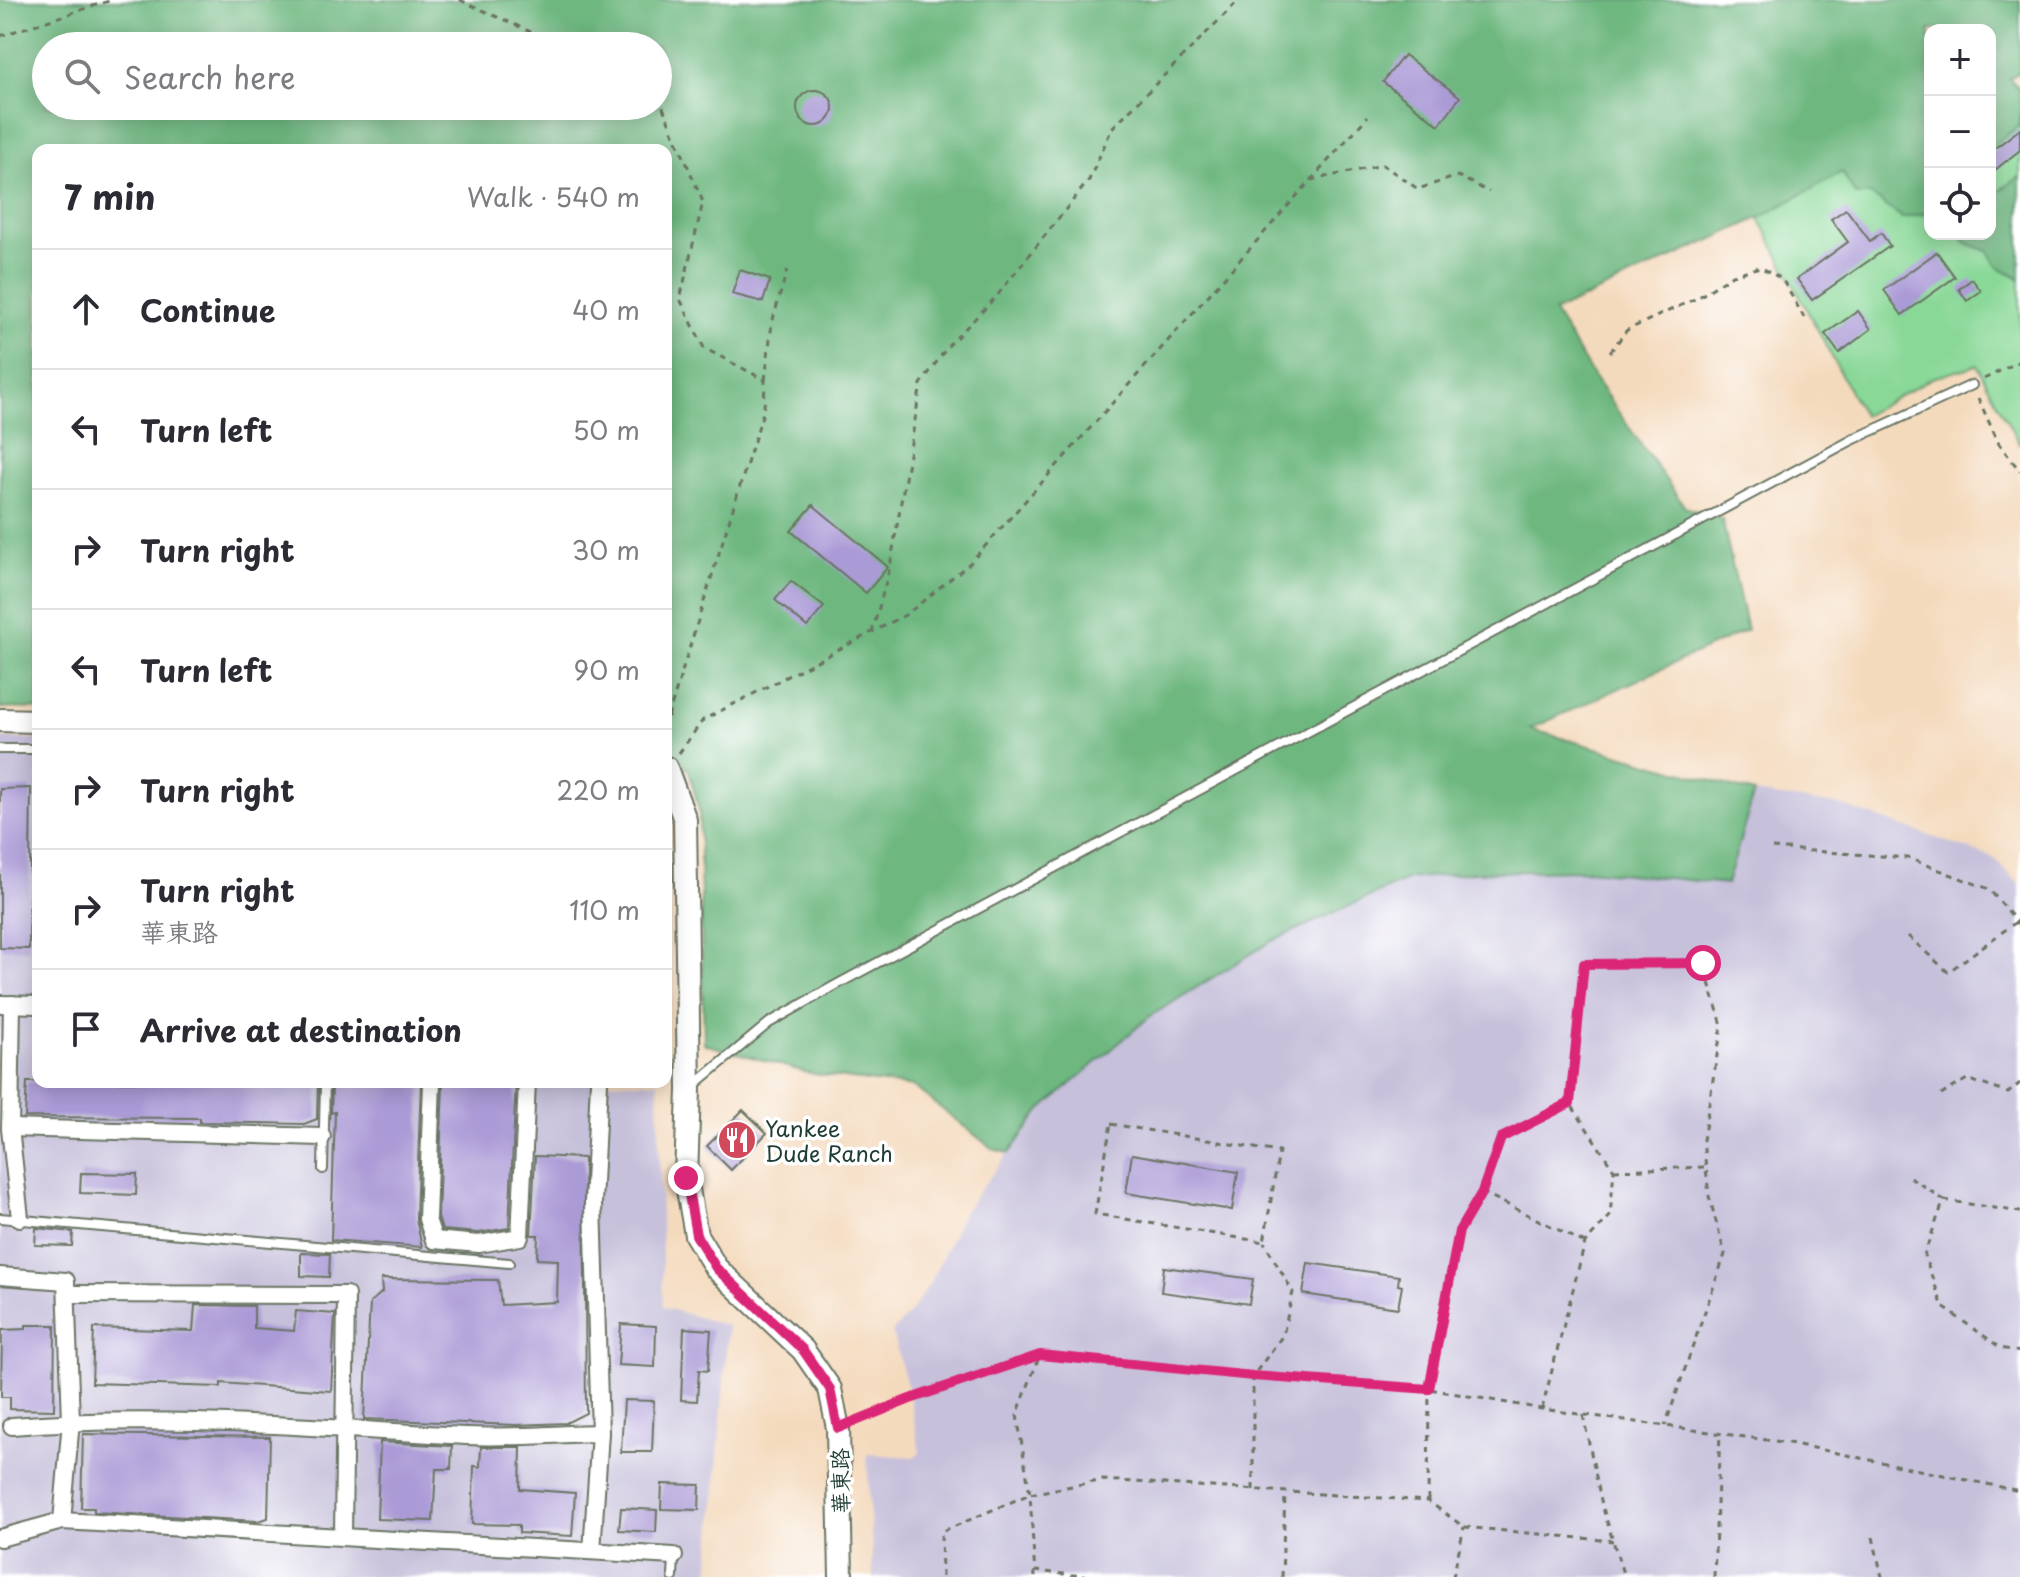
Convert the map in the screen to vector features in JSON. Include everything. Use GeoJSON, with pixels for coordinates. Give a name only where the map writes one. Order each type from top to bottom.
{"type":"FeatureCollection","features":[{"type":"Feature","properties":{"kind":"main road"},"geometry":{"type":"LineString","coordinates":[[0,720],[32,721]]}},
{"type":"Feature","properties":{"kind":"main road","name":"華東路"},"geometry":{"type":"LineString","coordinates":[[672,785],[685,820],[689,1090],[686,1178],[696,1235],[716,1268],[803,1350],[830,1389],[838,1428],[841,1577]]}},
{"type":"Feature","properties":{"kind":"street"},"geometry":{"type":"LineString","coordinates":[[20,1218],[10,1128],[6,1004],[32,1005]]}},
{"type":"Feature","properties":{"kind":"street"},"geometry":{"type":"LineString","coordinates":[[432,1088],[427,1219],[434,1240],[479,1244],[520,1237],[527,1088]]}},
{"type":"Feature","properties":{"kind":"street"},"geometry":{"type":"LineString","coordinates":[[592,1551],[600,1433],[593,1203],[599,1088]]}},
{"type":"Feature","properties":{"kind":"street"},"geometry":{"type":"LineString","coordinates":[[10,1128],[322,1137]]}},
{"type":"Feature","properties":{"kind":"street"},"geometry":{"type":"LineString","coordinates":[[0,1276],[66,1281],[71,1421],[62,1521]]}},
{"type":"Feature","properties":{"kind":"street"},"geometry":{"type":"LineString","coordinates":[[68,1294],[346,1295],[343,1535]]}},
{"type":"Feature","properties":{"kind":"street"},"geometry":{"type":"LineString","coordinates":[[12,1426],[71,1421],[343,1426],[469,1436],[600,1433]]}},
{"type":"Feature","properties":{"kind":"street"},"geometry":{"type":"LineString","coordinates":[[0,1538],[62,1521],[674,1556]]}},
{"type":"Feature","properties":{"kind":"lane"},"geometry":{"type":"LineString","coordinates":[[689,1090],[769,1023],[836,985],[1852,440],[1972,385]]}},
{"type":"Feature","properties":{"kind":"lane"},"geometry":{"type":"LineString","coordinates":[[0,749],[32,749]]}},
{"type":"Feature","properties":{"kind":"lane"},"geometry":{"type":"LineString","coordinates":[[323,1169],[325,1088]]}},
{"type":"Feature","properties":{"kind":"lane"},"geometry":{"type":"LineString","coordinates":[[0,1218],[509,1263]]}},
{"type":"Feature","properties":{"kind":"lane"},"geometry":{"type":"LineString","coordinates":[[673,1577],[674,1556]]}},
{"type":"Feature","properties":{"kind":"path"},"geometry":{"type":"LineString","coordinates":[[0,36],[112,0]]}},
{"type":"Feature","properties":{"kind":"path"},"geometry":{"type":"LineString","coordinates":[[460,0],[531,32]]}},
{"type":"Feature","properties":{"kind":"path"},"geometry":{"type":"LineString","coordinates":[[872,633],[890,567],[921,384],[948,346],[996,297],[1089,180],[1112,128],[1239,0]]}},
{"type":"Feature","properties":{"kind":"path"},"geometry":{"type":"LineString","coordinates":[[672,761],[703,720],[907,614],[970,563],[1368,116]]}},
{"type":"Feature","properties":{"kind":"path"},"geometry":{"type":"LineString","coordinates":[[668,120],[703,202],[680,299],[704,348],[765,380]]}},
{"type":"Feature","properties":{"kind":"path"},"geometry":{"type":"LineString","coordinates":[[1311,180],[1383,165],[1418,189],[1458,176],[1489,192]]}},
{"type":"Feature","properties":{"kind":"path"},"geometry":{"type":"LineString","coordinates":[[1610,352],[1627,330],[1699,297],[1732,275],[1760,267],[1782,279],[1806,321]]}},
{"type":"Feature","properties":{"kind":"path"},"geometry":{"type":"LineString","coordinates":[[672,704],[764,409],[772,323],[787,270]]}},
{"type":"Feature","properties":{"kind":"path"},"geometry":{"type":"LineString","coordinates":[[2020,361],[1972,385],[1999,444],[2020,471]]}},
{"type":"Feature","properties":{"kind":"path"},"geometry":{"type":"LineString","coordinates":[[1772,848],[1908,858],[1989,889],[2020,926]]}},
{"type":"Feature","properties":{"kind":"path"},"geometry":{"type":"LineString","coordinates":[[1908,936],[1948,972],[2016,922]]}},
{"type":"Feature","properties":{"kind":"path"},"geometry":{"type":"LineString","coordinates":[[1542,1409],[1585,1243],[1610,1216],[1614,1170],[1570,1103],[1584,964],[1703,963],[1722,1025],[1703,1140],[1709,1196],[1725,1254],[1665,1426]]}},
{"type":"Feature","properties":{"kind":"path"},"geometry":{"type":"LineString","coordinates":[[1941,1095],[1967,1079],[2008,1093],[2020,1083]]}},
{"type":"Feature","properties":{"kind":"path"},"geometry":{"type":"LineString","coordinates":[[1428,1501],[1429,1389],[1459,1231],[1482,1192],[1501,1138],[1570,1103]]}},
{"type":"Feature","properties":{"kind":"path"},"geometry":{"type":"LineString","coordinates":[[1253,1490],[1253,1376],[1283,1335],[1293,1292],[1264,1242],[1279,1152],[1111,1124],[1095,1214],[1264,1242]]}},
{"type":"Feature","properties":{"kind":"path"},"geometry":{"type":"LineString","coordinates":[[1614,1170],[1706,1167]]}},
{"type":"Feature","properties":{"kind":"path"},"geometry":{"type":"LineString","coordinates":[[1910,1177],[1944,1200],[2020,1212]]}},
{"type":"Feature","properties":{"kind":"path"},"geometry":{"type":"LineString","coordinates":[[1482,1192],[1585,1243]]}},
{"type":"Feature","properties":{"kind":"path"},"geometry":{"type":"LineString","coordinates":[[1944,1200],[1924,1255],[1943,1307],[2001,1348],[2020,1352]]}},
{"type":"Feature","properties":{"kind":"path"},"geometry":{"type":"LineString","coordinates":[[838,1428],[910,1399],[1040,1355],[1429,1389],[1542,1409],[1789,1443],[2020,1491]]}},
{"type":"Feature","properties":{"kind":"path"},"geometry":{"type":"LineString","coordinates":[[1035,1577],[1030,1494],[1017,1415],[1040,1355]]}},
{"type":"Feature","properties":{"kind":"path"},"geometry":{"type":"LineString","coordinates":[[1583,1415],[1624,1577]]}},
{"type":"Feature","properties":{"kind":"path"},"geometry":{"type":"LineString","coordinates":[[1714,1577],[1720,1433]]}},
{"type":"Feature","properties":{"kind":"path"},"geometry":{"type":"LineString","coordinates":[[942,1577],[941,1532],[1030,1494],[1103,1480],[1428,1501],[1464,1527],[1613,1541]]}},
{"type":"Feature","properties":{"kind":"path"},"geometry":{"type":"LineString","coordinates":[[1282,1577],[1285,1492]]}},
{"type":"Feature","properties":{"kind":"path"},"geometry":{"type":"LineString","coordinates":[[1453,1577],[1464,1527]]}},
{"type":"Feature","properties":{"kind":"path"},"geometry":{"type":"LineString","coordinates":[[1873,1537],[1882,1577]]}},
{"type":"Feature","properties":{"kind":"path"},"geometry":{"type":"LineString","coordinates":[[1035,1571],[1094,1577]]}},
{"type":"Feature","properties":{"kind":"shaded area"},"geometry":{"type":"Polygon","coordinates":[[[0,738],[32,739],[32,1088],[658,1088],[663,1307],[728,1326],[709,1577],[0,1577],[0,738]]]}},
{"type":"Feature","properties":{"kind":"shaded area"},"geometry":{"type":"Polygon","coordinates":[[[1754,793],[1843,806],[1994,858],[2020,885],[2020,1577],[873,1577],[867,1454],[915,1457],[920,1453],[908,1389],[892,1332],[910,1313],[930,1283],[964,1211],[1041,1110],[1149,1017],[1272,941],[1408,879],[1474,872],[1588,870],[1727,884],[1754,793]]]}},
{"type":"Feature","properties":{"kind":"green space"},"geometry":{"type":"Polygon","coordinates":[[[0,0],[2020,0],[2020,72],[2009,78],[2020,89],[2020,125],[1996,143],[1996,24],[1924,24],[1924,214],[1902,218],[1870,194],[1856,196],[1842,172],[1759,218],[1554,312],[1593,376],[1685,507],[1722,519],[1747,630],[1530,729],[1754,793],[1727,884],[1588,870],[1474,872],[1408,879],[1272,941],[1149,1017],[1041,1110],[1009,1153],[993,1149],[914,1087],[813,1074],[704,1044],[699,810],[689,770],[672,752],[672,144],[32,144],[32,709],[0,708],[0,0]]]}},
{"type":"Feature","properties":{"kind":"green space"},"geometry":{"type":"Polygon","coordinates":[[[2020,125],[2020,176],[1996,194],[1996,168],[1996,143],[2020,125]]]}},
{"type":"Feature","properties":{"kind":"green space"},"geometry":{"type":"Polygon","coordinates":[[[1842,171],[1902,218],[1924,214],[1924,240],[1964,240],[1989,251],[1996,265],[2020,279],[2020,445],[1977,365],[1932,378],[1863,416],[1759,218],[1842,171]]]}},
{"type":"Feature","properties":{"kind":"green space"},"geometry":{"type":"Polygon","coordinates":[[[2020,176],[2020,279],[1996,265],[1988,251],[1964,240],[1996,240],[1996,193],[2020,176]]]}},
{"type":"Feature","properties":{"kind":"building"},"geometry":{"type":"Polygon","coordinates":[[[1404,55],[1460,97],[1439,125],[1383,82],[1404,55]]]}},
{"type":"Feature","properties":{"kind":"building"},"geometry":{"type":"Polygon","coordinates":[[[815,90],[828,95],[833,108],[828,121],[815,126],[802,121],[797,108],[802,95],[815,90]]]}},
{"type":"Feature","properties":{"kind":"building"},"geometry":{"type":"Polygon","coordinates":[[[2020,129],[2020,150],[1996,169],[1996,147],[2020,129]]]}},
{"type":"Feature","properties":{"kind":"building"},"geometry":{"type":"Polygon","coordinates":[[[1846,209],[1870,241],[1881,233],[1890,246],[1812,300],[1797,279],[1848,242],[1831,219],[1846,209]]]}},
{"type":"Feature","properties":{"kind":"building"},"geometry":{"type":"Polygon","coordinates":[[[1937,252],[1955,277],[1902,315],[1884,290],[1937,252]]]}},
{"type":"Feature","properties":{"kind":"building"},"geometry":{"type":"Polygon","coordinates":[[[740,270],[770,280],[763,302],[732,294],[740,270]]]}},
{"type":"Feature","properties":{"kind":"building"},"geometry":{"type":"Polygon","coordinates":[[[1972,279],[1981,291],[1967,301],[1959,289],[1972,279]]]}},
{"type":"Feature","properties":{"kind":"building"},"geometry":{"type":"Polygon","coordinates":[[[1858,311],[1871,329],[1839,353],[1825,334],[1858,311]]]}},
{"type":"Feature","properties":{"kind":"building"},"geometry":{"type":"Polygon","coordinates":[[[813,505],[888,567],[866,593],[791,531],[813,505]]]}},
{"type":"Feature","properties":{"kind":"building"},"geometry":{"type":"Polygon","coordinates":[[[791,581],[824,607],[807,627],[775,600],[791,581]]]}},
{"type":"Feature","properties":{"kind":"building"},"geometry":{"type":"Polygon","coordinates":[[[31,788],[29,949],[0,948],[0,789],[31,788]]]}},
{"type":"Feature","properties":{"kind":"building"},"geometry":{"type":"Polygon","coordinates":[[[27,1082],[32,1082],[32,1088],[318,1088],[317,1119],[304,1124],[200,1122],[200,1118],[25,1117],[27,1082]]]}},
{"type":"Feature","properties":{"kind":"building"},"geometry":{"type":"Polygon","coordinates":[[[332,1088],[421,1088],[416,1219],[422,1247],[331,1240],[335,1112],[331,1113],[332,1088]]]}},
{"type":"Feature","properties":{"kind":"building"},"geometry":{"type":"Polygon","coordinates":[[[443,1088],[516,1088],[509,1228],[479,1233],[442,1230],[438,1217],[443,1088]]]}},
{"type":"Feature","properties":{"kind":"building","name":"Yankee Dude Ranch"},"geometry":{"type":"Polygon","coordinates":[[[743,1110],[767,1133],[731,1170],[707,1146],[743,1110]]]}},
{"type":"Feature","properties":{"kind":"building"},"geometry":{"type":"Polygon","coordinates":[[[1132,1154],[1238,1172],[1232,1210],[1126,1193],[1132,1154]]]}},
{"type":"Feature","properties":{"kind":"building"},"geometry":{"type":"Polygon","coordinates":[[[535,1156],[584,1158],[586,1413],[566,1423],[516,1425],[364,1419],[370,1303],[382,1292],[381,1279],[498,1280],[501,1305],[557,1302],[558,1260],[537,1259],[538,1235],[531,1235],[535,1156]]]}},
{"type":"Feature","properties":{"kind":"building"},"geometry":{"type":"Polygon","coordinates":[[[81,1173],[137,1174],[136,1195],[80,1193],[81,1173]]]}},
{"type":"Feature","properties":{"kind":"building"},"geometry":{"type":"Polygon","coordinates":[[[36,1228],[73,1232],[72,1246],[35,1245],[36,1228]]]}},
{"type":"Feature","properties":{"kind":"building"},"geometry":{"type":"Polygon","coordinates":[[[301,1253],[330,1254],[329,1277],[301,1276],[301,1253]]]}},
{"type":"Feature","properties":{"kind":"building"},"geometry":{"type":"Polygon","coordinates":[[[1308,1263],[1399,1276],[1398,1285],[1402,1286],[1398,1308],[1303,1294],[1308,1263]]]}},
{"type":"Feature","properties":{"kind":"building"},"geometry":{"type":"Polygon","coordinates":[[[1164,1267],[1253,1279],[1249,1304],[1161,1292],[1164,1267]]]}},
{"type":"Feature","properties":{"kind":"building"},"geometry":{"type":"Polygon","coordinates":[[[195,1305],[254,1306],[254,1328],[294,1331],[296,1311],[335,1314],[331,1391],[221,1383],[221,1387],[92,1383],[94,1328],[193,1331],[195,1305]]]}},
{"type":"Feature","properties":{"kind":"building"},"geometry":{"type":"Polygon","coordinates":[[[621,1324],[656,1326],[655,1367],[618,1365],[621,1324]]]}},
{"type":"Feature","properties":{"kind":"building"},"geometry":{"type":"Polygon","coordinates":[[[26,1325],[55,1325],[54,1410],[10,1409],[10,1397],[1,1397],[2,1330],[26,1329],[26,1325]]]}},
{"type":"Feature","properties":{"kind":"building"},"geometry":{"type":"Polygon","coordinates":[[[684,1328],[711,1330],[708,1371],[699,1370],[697,1401],[681,1400],[684,1328]]]}},
{"type":"Feature","properties":{"kind":"building"},"geometry":{"type":"Polygon","coordinates":[[[624,1400],[654,1401],[652,1452],[621,1452],[624,1400]]]}},
{"type":"Feature","properties":{"kind":"building"},"geometry":{"type":"Polygon","coordinates":[[[83,1434],[270,1437],[268,1518],[257,1521],[94,1512],[94,1508],[81,1508],[83,1434]]]}},
{"type":"Feature","properties":{"kind":"building"},"geometry":{"type":"Polygon","coordinates":[[[380,1442],[452,1446],[451,1469],[436,1469],[433,1521],[377,1519],[380,1442]]]}},
{"type":"Feature","properties":{"kind":"building"},"geometry":{"type":"Polygon","coordinates":[[[481,1447],[521,1447],[520,1489],[575,1493],[572,1536],[519,1533],[519,1525],[472,1524],[474,1466],[480,1467],[481,1447]]]}},
{"type":"Feature","properties":{"kind":"building"},"geometry":{"type":"Polygon","coordinates":[[[662,1484],[700,1485],[699,1510],[661,1509],[662,1484]]]}},
{"type":"Feature","properties":{"kind":"building"},"geometry":{"type":"Polygon","coordinates":[[[621,1508],[657,1510],[656,1532],[619,1530],[621,1508]]]}},
{"type":"Feature","properties":{"kind":"place","name":"Yankee Dude Ranch"},"geometry":{"type":"Point","coordinates":[737,1140]}},
{"type":"Feature","properties":{"kind":"route"},"geometry":{"type":"LineString","coordinates":[[686,1178],[696,1235],[716,1268],[803,1350],[830,1389],[838,1428],[910,1399],[1040,1355],[1429,1389],[1459,1231],[1482,1192],[1501,1138],[1570,1103],[1584,964],[1703,963]]}}]}
